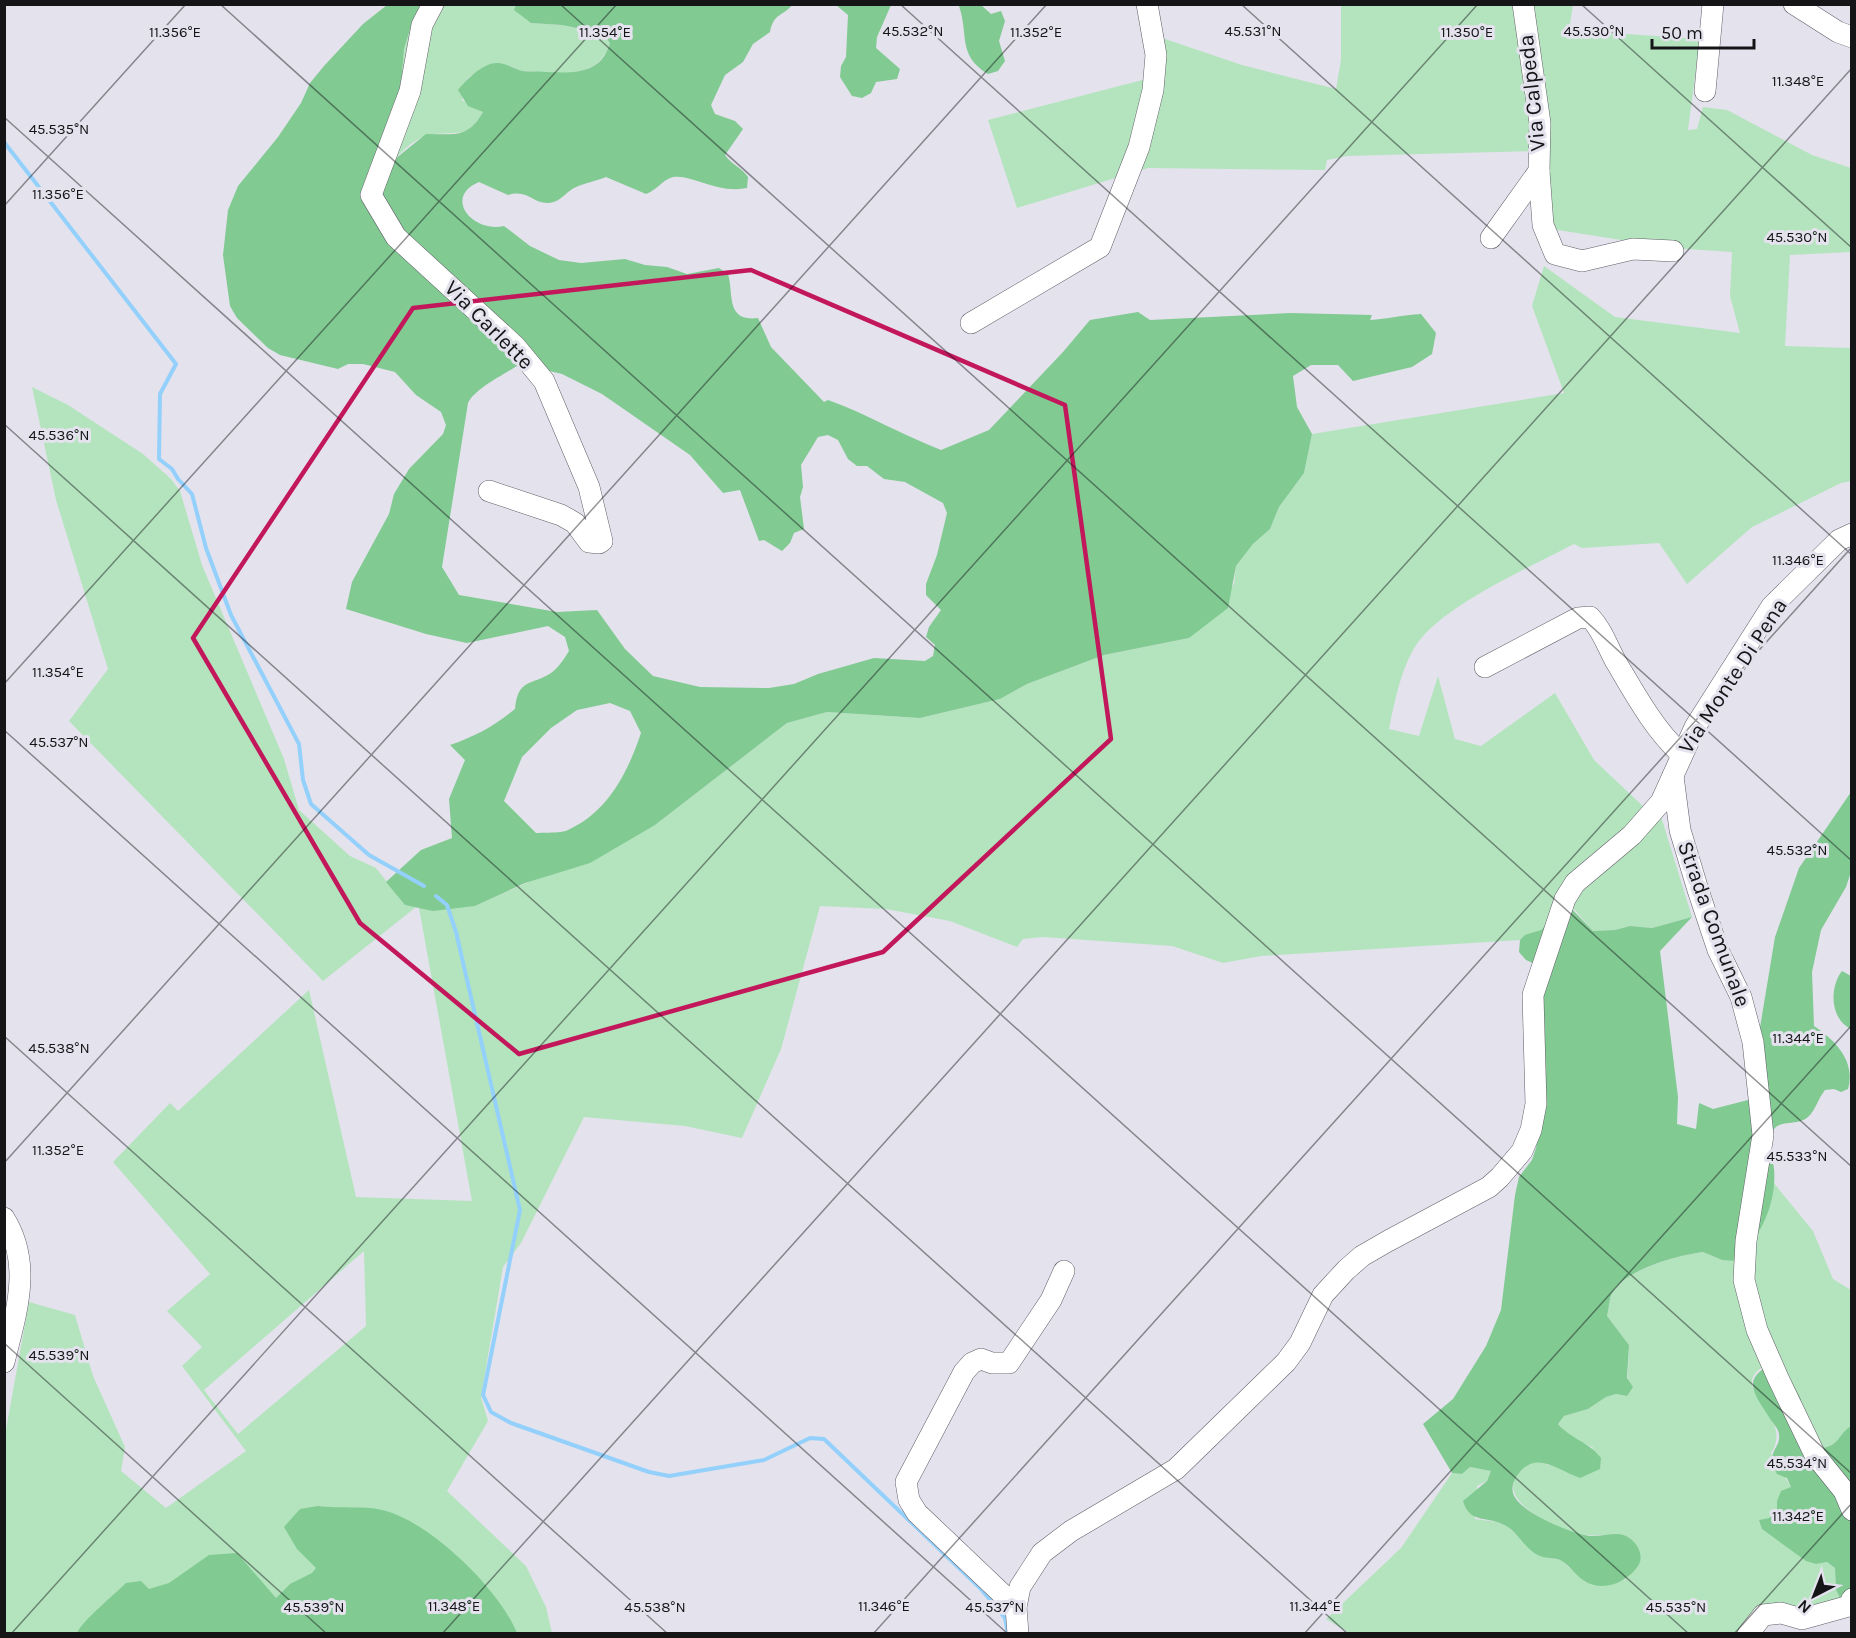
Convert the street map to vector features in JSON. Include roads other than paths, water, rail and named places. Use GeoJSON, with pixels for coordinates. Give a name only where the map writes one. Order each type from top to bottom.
{"type":"FeatureCollection","features":[{"type":"Feature","properties":{"kind":"street","name":"Via Carlette"},"geometry":{"type":"LineString","coordinates":[[433,4],[422,25],[410,91],[371,195],[396,237],[514,346],[544,381],[589,486],[602,541],[594,544],[589,542],[575,523],[561,515],[489,491]]}},
{"type":"Feature","properties":{"kind":"street"},"geometry":{"type":"LineString","coordinates":[[971,323],[1100,247],[1139,147],[1154,90],[1156,55],[1147,4]]}},
{"type":"Feature","properties":{"kind":"street","name":"Via Calpeda"},"geometry":{"type":"LineString","coordinates":[[1491,238],[1539,171],[1540,123],[1523,4]]}},
{"type":"Feature","properties":{"kind":"street"},"geometry":{"type":"LineString","coordinates":[[1705,91],[1713,4]]}},
{"type":"Feature","properties":{"kind":"street"},"geometry":{"type":"LineString","coordinates":[[1794,4],[1851,37]]}},
{"type":"Feature","properties":{"kind":"street"},"geometry":{"type":"LineString","coordinates":[[1539,171],[1543,225],[1555,254],[1582,261],[1633,249],[1673,251]]}},
{"type":"Feature","properties":{"kind":"street","name":"Via Monte Di Pena"},"geometry":{"type":"LineString","coordinates":[[1018,1634],[1016,1607],[1020,1587],[1042,1552],[1071,1531],[1176,1469],[1286,1362],[1300,1343],[1323,1295],[1362,1256],[1443,1209],[1489,1187],[1511,1166],[1522,1151],[1531,1130],[1536,1104],[1533,995],[1565,899],[1575,883],[1632,835],[1661,802],[1695,727],[1772,606],[1839,540],[1851,534]]}},
{"type":"Feature","properties":{"kind":"street"},"geometry":{"type":"LineString","coordinates":[[1485,667],[1578,618],[1590,617],[1602,630],[1614,659],[1645,709],[1668,742],[1681,754]]}},
{"type":"Feature","properties":{"kind":"street","name":"Strada Comunale"},"geometry":{"type":"LineString","coordinates":[[1673,776],[1680,830],[1698,890],[1718,950],[1741,997],[1754,1042],[1763,1135],[1746,1241],[1744,1280],[1757,1330],[1778,1378],[1815,1455],[1844,1491],[1851,1510]]}},
{"type":"Feature","properties":{"kind":"street"},"geometry":{"type":"LineString","coordinates":[[4,1218],[16,1242],[21,1265],[21,1288],[4,1362]]}},
{"type":"Feature","properties":{"kind":"street"},"geometry":{"type":"LineString","coordinates":[[1016,1607],[917,1513],[909,1500],[906,1482],[964,1372],[972,1363],[981,1359],[992,1363],[1009,1363],[1051,1300],[1064,1271]]}},
{"type":"Feature","properties":{"kind":"street"},"geometry":{"type":"LineString","coordinates":[[1748,1634],[1762,1615],[1781,1612],[1802,1619],[1849,1606],[1851,1599]]}},
{"type":"Feature","properties":{"kind":"waterway"},"geometry":{"type":"LineString","coordinates":[[4,142],[176,364],[160,394],[159,459],[172,469],[192,494],[206,548],[231,615],[299,744],[303,780],[311,804],[369,855],[424,886]]}},
{"type":"Feature","properties":{"kind":"waterway"},"geometry":{"type":"LineString","coordinates":[[436,896],[447,905],[456,932],[520,1210],[483,1395],[491,1412],[511,1423],[649,1472],[669,1476],[764,1460],[810,1438],[824,1439],[981,1589],[1005,1618],[1008,1633]]}}]}
